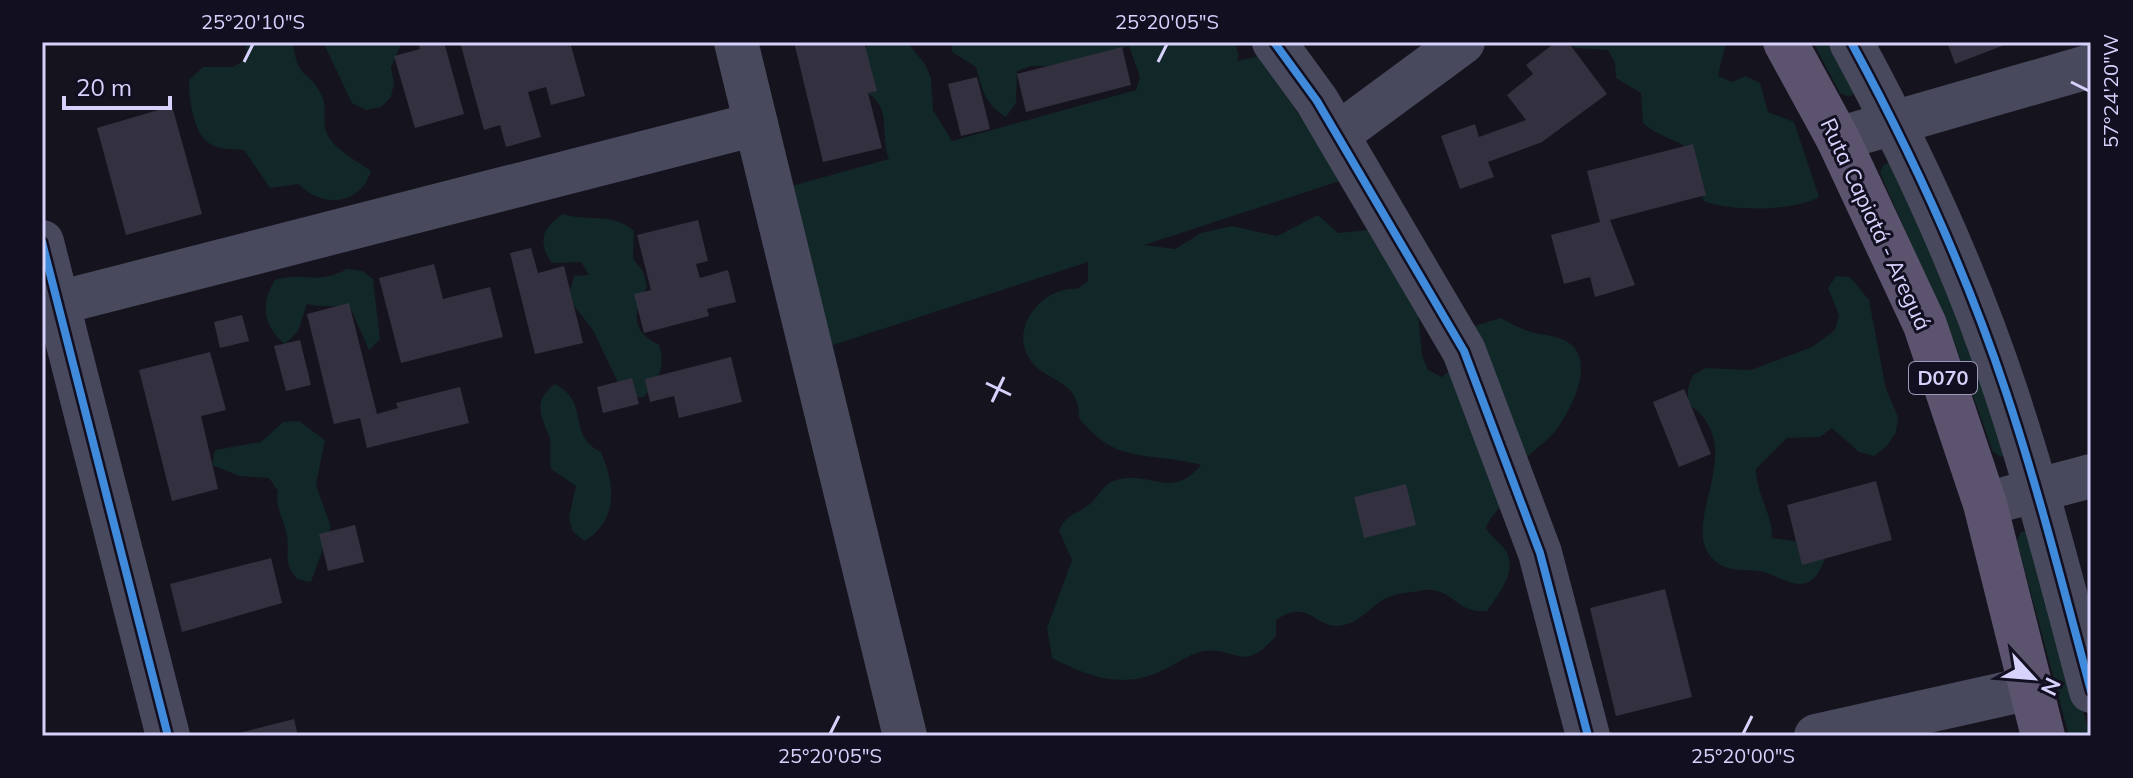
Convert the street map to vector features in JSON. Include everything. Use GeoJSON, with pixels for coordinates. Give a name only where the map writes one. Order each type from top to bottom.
{"type":"FeatureCollection","features":[{"type":"Feature","properties":{"kind":"main road","name":"Ruta Capiatá - Areguá"},"geometry":{"type":"LineString","coordinates":[[1785,42],[1838,139],[1925,325],[1985,504],[2043,736]]}},
{"type":"Feature","properties":{"kind":"street"},"geometry":{"type":"LineString","coordinates":[[736,42],[905,736]]}},
{"type":"Feature","properties":{"kind":"street"},"geometry":{"type":"LineString","coordinates":[[1274,42],[1337,135],[1464,351],[1540,553],[1588,736]]}},
{"type":"Feature","properties":{"kind":"street"},"geometry":{"type":"LineString","coordinates":[[1337,135],[1463,42]]}},
{"type":"Feature","properties":{"kind":"street"},"geometry":{"type":"LineString","coordinates":[[1851,42],[1895,122],[1973,300],[2037,490],[2091,691]]}},
{"type":"Feature","properties":{"kind":"street"},"geometry":{"type":"LineString","coordinates":[[1838,139],[2091,66]]}},
{"type":"Feature","properties":{"kind":"street"},"geometry":{"type":"LineString","coordinates":[[58,303],[756,124]]}},
{"type":"Feature","properties":{"kind":"street"},"geometry":{"type":"LineString","coordinates":[[42,242],[168,736]]}},
{"type":"Feature","properties":{"kind":"street"},"geometry":{"type":"LineString","coordinates":[[1985,504],[2091,476]]}},
{"type":"Feature","properties":{"kind":"street"},"geometry":{"type":"LineString","coordinates":[[1816,736],[2031,688]]}},
{"type":"Feature","properties":{"kind":"green space"},"geometry":{"type":"Polygon","coordinates":[[[247,42],[293,42],[301,70],[322,96],[328,135],[344,152],[371,171],[359,191],[340,200],[329,200],[308,192],[299,184],[270,188],[244,150],[216,147],[200,134],[191,107],[189,80],[203,67],[233,67],[246,59],[247,42]]]}},
{"type":"Feature","properties":{"kind":"green space"},"geometry":{"type":"Polygon","coordinates":[[[323,42],[402,42],[391,68],[394,83],[391,97],[381,107],[366,110],[352,103],[323,42]]]}},
{"type":"Feature","properties":{"kind":"green space"},"geometry":{"type":"Polygon","coordinates":[[[868,42],[907,42],[925,64],[931,78],[933,110],[952,141],[1136,90],[1140,77],[1129,46],[1061,66],[1031,66],[1017,71],[1016,103],[1006,117],[989,102],[976,67],[952,52],[952,42],[1234,42],[1239,55],[1237,61],[1259,56],[1343,180],[1144,245],[1175,249],[1201,233],[1232,226],[1277,236],[1318,215],[1338,233],[1369,230],[1417,303],[1422,355],[1428,370],[1442,377],[1453,368],[1468,328],[1500,318],[1524,330],[1564,340],[1577,351],[1581,374],[1568,411],[1552,435],[1521,464],[1506,498],[1486,528],[1503,547],[1510,563],[1506,580],[1487,611],[1469,609],[1447,595],[1427,590],[1389,597],[1360,618],[1344,625],[1326,624],[1297,612],[1276,620],[1276,636],[1255,654],[1247,657],[1204,651],[1159,672],[1131,680],[1091,675],[1052,658],[1047,628],[1072,560],[1059,531],[1065,521],[1091,503],[1113,481],[1138,478],[1169,483],[1190,476],[1201,465],[1135,454],[1106,444],[1079,418],[1073,393],[1038,369],[1031,360],[1023,338],[1029,316],[1055,293],[1077,289],[1088,281],[1088,262],[815,351],[777,190],[889,159],[883,113],[874,98],[866,92],[861,63],[868,42]]]}},
{"type":"Feature","properties":{"kind":"green space"},"geometry":{"type":"Polygon","coordinates":[[[1564,42],[1726,42],[1718,76],[1732,82],[1746,76],[1760,83],[1768,112],[1794,122],[1819,197],[1795,205],[1763,208],[1730,207],[1704,201],[1698,187],[1696,155],[1643,123],[1641,93],[1616,78],[1615,63],[1608,50],[1576,48],[1564,42]]]}},
{"type":"Feature","properties":{"kind":"green space"},"geometry":{"type":"Polygon","coordinates":[[[1813,42],[1836,42],[1855,93],[1849,97],[1840,93],[1813,42]]]}},
{"type":"Feature","properties":{"kind":"green space"},"geometry":{"type":"Polygon","coordinates":[[[1891,162],[1899,165],[2008,454],[2001,457],[1993,452],[1955,344],[1880,173],[1883,165],[1891,162]]]}},
{"type":"Feature","properties":{"kind":"green space"},"geometry":{"type":"Polygon","coordinates":[[[563,214],[618,221],[634,231],[633,259],[643,271],[647,286],[639,304],[637,320],[643,333],[659,345],[662,360],[657,379],[644,397],[629,397],[619,385],[593,330],[574,306],[570,291],[574,276],[589,275],[581,262],[552,263],[547,256],[543,242],[546,230],[563,214]]]}},
{"type":"Feature","properties":{"kind":"green space"},"geometry":{"type":"Polygon","coordinates":[[[347,269],[362,271],[373,279],[380,339],[369,350],[351,309],[307,304],[298,331],[285,344],[272,330],[266,314],[267,297],[275,280],[326,277],[347,269]]]}},
{"type":"Feature","properties":{"kind":"green space"},"geometry":{"type":"Polygon","coordinates":[[[1836,276],[1850,277],[1869,300],[1886,389],[1898,417],[1896,432],[1887,446],[1874,456],[1859,452],[1832,428],[1820,437],[1787,438],[1756,469],[1772,538],[1814,544],[1826,555],[1819,572],[1811,581],[1793,583],[1764,572],[1724,566],[1712,558],[1704,542],[1703,524],[1715,461],[1714,441],[1706,421],[1688,404],[1688,388],[1693,375],[1706,368],[1751,370],[1812,347],[1835,330],[1839,315],[1828,288],[1836,276]]]}},
{"type":"Feature","properties":{"kind":"green space"},"geometry":{"type":"Polygon","coordinates":[[[555,384],[566,391],[572,400],[584,437],[601,452],[609,477],[609,512],[596,532],[585,541],[573,532],[569,517],[576,486],[551,469],[550,439],[540,408],[544,396],[555,384]]]}},
{"type":"Feature","properties":{"kind":"green space"},"geometry":{"type":"Polygon","coordinates":[[[299,421],[325,440],[316,485],[331,527],[311,582],[297,579],[290,567],[278,491],[269,478],[239,476],[212,465],[215,450],[261,442],[283,422],[299,421]]]}},
{"type":"Feature","properties":{"kind":"green space"},"geometry":{"type":"Polygon","coordinates":[[[2028,531],[2036,536],[2090,736],[2069,736],[2017,541],[2021,532],[2028,531]]]}},
{"type":"Feature","properties":{"kind":"building"},"geometry":{"type":"Polygon","coordinates":[[[418,42],[444,42],[464,114],[415,128],[394,56],[420,49],[418,42]]]}},
{"type":"Feature","properties":{"kind":"building"},"geometry":{"type":"Polygon","coordinates":[[[460,42],[570,42],[585,96],[551,105],[546,87],[528,92],[541,137],[506,147],[500,125],[484,130],[460,42]]]}},
{"type":"Feature","properties":{"kind":"building"},"geometry":{"type":"Polygon","coordinates":[[[794,42],[864,42],[877,91],[868,93],[882,148],[823,162],[794,42]]]}},
{"type":"Feature","properties":{"kind":"building"},"geometry":{"type":"Polygon","coordinates":[[[1556,42],[1568,42],[1607,94],[1542,142],[1488,162],[1494,177],[1460,189],[1441,136],[1475,124],[1479,137],[1526,120],[1507,95],[1533,74],[1526,65],[1556,42]]]}},
{"type":"Feature","properties":{"kind":"building"},"geometry":{"type":"Polygon","coordinates":[[[1947,42],[2012,42],[1955,64],[1947,42]]]}},
{"type":"Feature","properties":{"kind":"building"},"geometry":{"type":"Polygon","coordinates":[[[1122,47],[1131,85],[1026,112],[1017,74],[1122,47]]]}},
{"type":"Feature","properties":{"kind":"building"},"geometry":{"type":"Polygon","coordinates":[[[977,77],[990,129],[961,136],[948,84],[977,77]]]}},
{"type":"Feature","properties":{"kind":"building"},"geometry":{"type":"Polygon","coordinates":[[[172,106],[202,214],[126,235],[97,128],[172,106]]]}},
{"type":"Feature","properties":{"kind":"building"},"geometry":{"type":"Polygon","coordinates":[[[1693,144],[1706,195],[1610,220],[1635,285],[1595,297],[1590,277],[1564,284],[1551,235],[1600,222],[1587,171],[1693,144]]]}},
{"type":"Feature","properties":{"kind":"building"},"geometry":{"type":"Polygon","coordinates":[[[698,220],[708,261],[696,264],[700,278],[728,270],[736,302],[707,309],[709,316],[644,333],[634,294],[651,290],[637,235],[698,220]]]}},
{"type":"Feature","properties":{"kind":"building"},"geometry":{"type":"Polygon","coordinates":[[[531,248],[538,273],[564,266],[583,343],[535,354],[510,253],[531,248]]]}},
{"type":"Feature","properties":{"kind":"building"},"geometry":{"type":"Polygon","coordinates":[[[434,264],[443,299],[490,287],[503,337],[401,363],[379,278],[434,264]]]}},
{"type":"Feature","properties":{"kind":"building"},"geometry":{"type":"Polygon","coordinates":[[[349,303],[377,414],[398,408],[396,403],[460,387],[469,423],[367,448],[360,418],[334,424],[307,314],[349,303]]]}},
{"type":"Feature","properties":{"kind":"building"},"geometry":{"type":"Polygon","coordinates":[[[242,315],[249,341],[220,348],[214,322],[242,315]]]}},
{"type":"Feature","properties":{"kind":"building"},"geometry":{"type":"Polygon","coordinates":[[[300,340],[311,385],[286,391],[274,346],[300,340]]]}},
{"type":"Feature","properties":{"kind":"building"},"geometry":{"type":"Polygon","coordinates":[[[210,352],[226,410],[201,416],[218,489],[172,501],[139,370],[210,352]]]}},
{"type":"Feature","properties":{"kind":"building"},"geometry":{"type":"Polygon","coordinates":[[[731,357],[742,402],[679,418],[674,396],[650,402],[645,379],[731,357]]]}},
{"type":"Feature","properties":{"kind":"building"},"geometry":{"type":"Polygon","coordinates":[[[632,378],[639,404],[603,413],[597,387],[632,378]]]}},
{"type":"Feature","properties":{"kind":"building"},"geometry":{"type":"Polygon","coordinates":[[[1684,389],[1711,454],[1679,467],[1653,402],[1684,389]]]}},
{"type":"Feature","properties":{"kind":"building"},"geometry":{"type":"Polygon","coordinates":[[[1876,481],[1892,540],[1802,565],[1787,505],[1876,481]]]}},
{"type":"Feature","properties":{"kind":"building"},"geometry":{"type":"Polygon","coordinates":[[[1406,484],[1416,525],[1364,538],[1354,497],[1406,484]]]}},
{"type":"Feature","properties":{"kind":"building"},"geometry":{"type":"Polygon","coordinates":[[[355,525],[364,562],[328,571],[319,534],[355,525]]]}},
{"type":"Feature","properties":{"kind":"building"},"geometry":{"type":"Polygon","coordinates":[[[271,558],[282,603],[182,632],[170,584],[271,558]]]}},
{"type":"Feature","properties":{"kind":"building"},"geometry":{"type":"Polygon","coordinates":[[[1665,589],[1692,697],[1616,716],[1590,608],[1665,589]]]}},
{"type":"Feature","properties":{"kind":"building"},"geometry":{"type":"Polygon","coordinates":[[[294,719],[298,736],[231,736],[231,735],[294,719]]]}},
{"type":"Feature","properties":{"kind":"cycle path"},"geometry":{"type":"LineString","coordinates":[[1274,42],[1317,101],[1464,351],[1540,553],[1588,736]]}},
{"type":"Feature","properties":{"kind":"cycle path"},"geometry":{"type":"LineString","coordinates":[[1851,42],[1936,214],[1990,347],[2029,466],[2091,691]]}},
{"type":"Feature","properties":{"kind":"cycle path"},"geometry":{"type":"LineString","coordinates":[[42,242],[168,736]]}}]}
